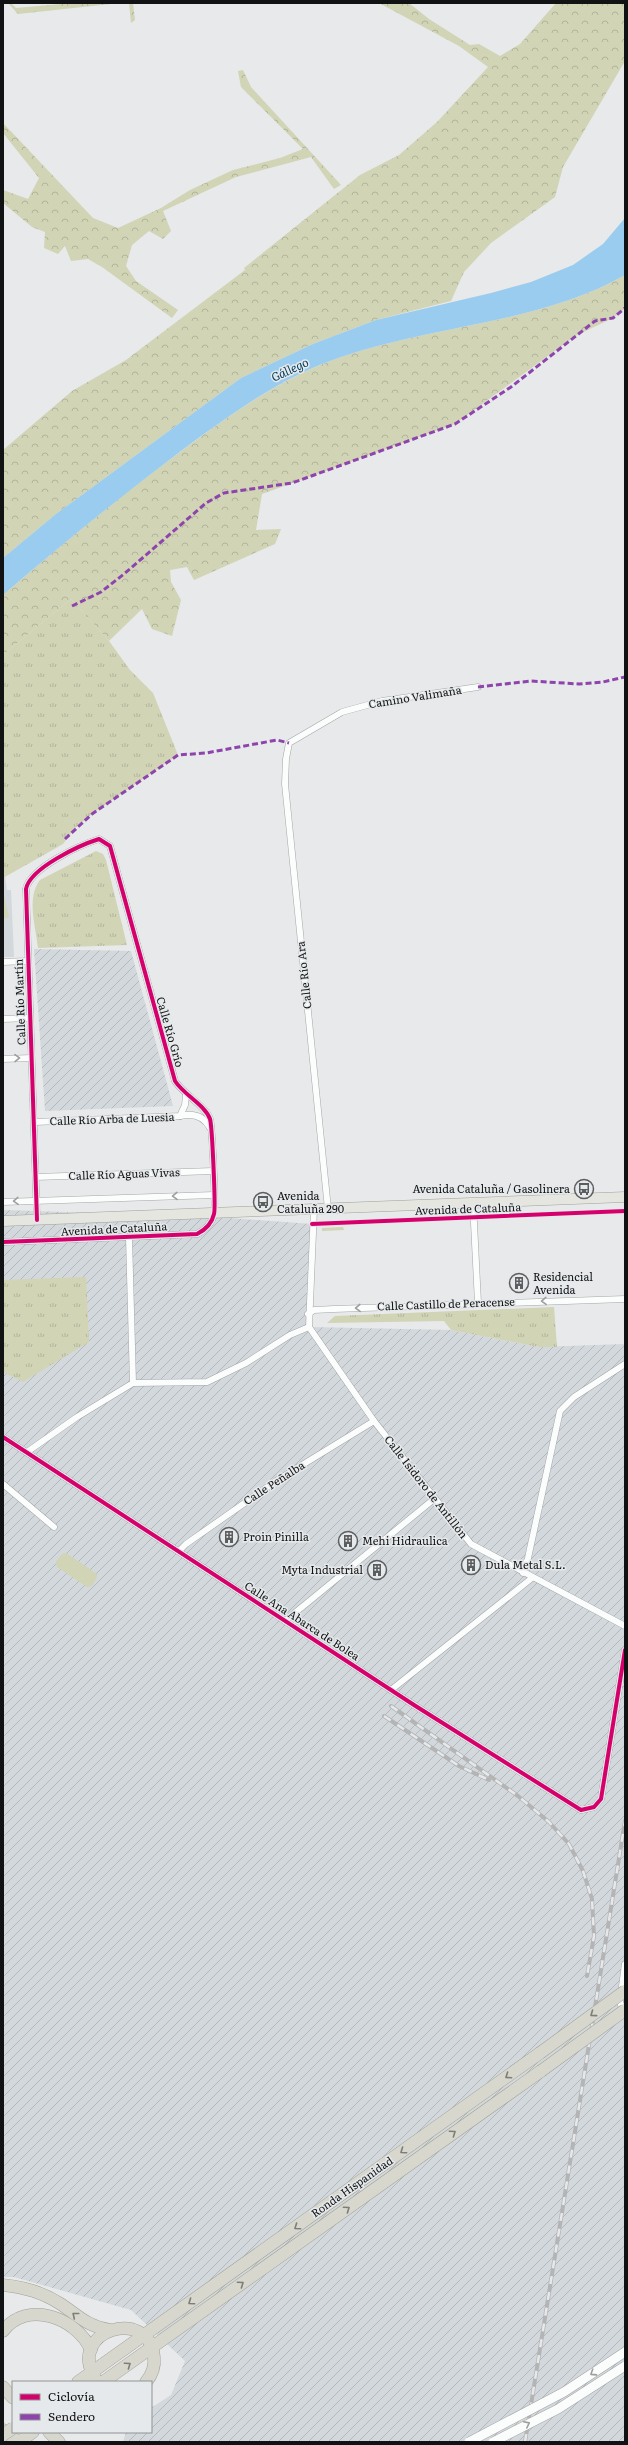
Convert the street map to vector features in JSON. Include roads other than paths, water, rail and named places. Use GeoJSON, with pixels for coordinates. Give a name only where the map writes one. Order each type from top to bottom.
{"type":"FeatureCollection","features":[{"type":"Feature","properties":{"kind":"highway","name":"Ronda Hispanidad"},"geometry":{"type":"LineString","coordinates":[[81,2381],[95,2377],[144,2336],[625,1992]]}},
{"type":"Feature","properties":{"kind":"highway","name":"Ronda Hispanidad"},"geometry":{"type":"LineString","coordinates":[[104,2381],[625,2010]]}},
{"type":"Feature","properties":{"kind":"highway"},"geometry":{"type":"LineString","coordinates":[[3,2285],[27,2289],[46,2296],[84,2322],[110,2330],[130,2329],[144,2336],[152,2348],[154,2367],[147,2381]]}},
{"type":"Feature","properties":{"kind":"highway"},"geometry":{"type":"LineString","coordinates":[[3,2330],[11,2322],[24,2316],[43,2314],[55,2317],[79,2332],[91,2350]]}},
{"type":"Feature","properties":{"kind":"highway"},"geometry":{"type":"LineString","coordinates":[[95,2377],[90,2359],[91,2350],[98,2338],[110,2330]]}},
{"type":"Feature","properties":{"kind":"highway"},"geometry":{"type":"LineString","coordinates":[[3,2387],[12,2397]]}},
{"type":"Feature","properties":{"kind":"highway"},"geometry":{"type":"LineString","coordinates":[[3,2436],[12,2429]]}},
{"type":"Feature","properties":{"kind":"highway"},"geometry":{"type":"LineString","coordinates":[[3,2430],[18,2442],[32,2433]]}},
{"type":"Feature","properties":{"kind":"highway"},"geometry":{"type":"LineString","coordinates":[[50,2433],[59,2442]]}},
{"type":"Feature","properties":{"kind":"main road","name":"Avenida de Cataluña"},"geometry":{"type":"LineString","coordinates":[[3,1221],[625,1197]]}},
{"type":"Feature","properties":{"kind":"street","name":"Camino Valimaña"},"geometry":{"type":"LineString","coordinates":[[289,742],[342,712],[382,701],[478,687]]}},
{"type":"Feature","properties":{"kind":"street","name":"Calle Río Ara"},"geometry":{"type":"LineString","coordinates":[[289,742],[286,758],[285,784],[328,1208]]}},
{"type":"Feature","properties":{"kind":"street","name":"Calle Río Martín"},"geometry":{"type":"LineString","coordinates":[[37,1220],[35,1122],[29,1018],[25,894],[31,877],[86,843],[99,839],[110,846]]}},
{"type":"Feature","properties":{"kind":"street","name":"Calle Río Grío"},"geometry":{"type":"LineString","coordinates":[[110,846],[173,1075],[186,1095],[210,1117],[214,1213]]}},
{"type":"Feature","properties":{"kind":"street"},"geometry":{"type":"LineString","coordinates":[[3,962],[27,961]]}},
{"type":"Feature","properties":{"kind":"street"},"geometry":{"type":"LineString","coordinates":[[3,1019],[29,1018]]}},
{"type":"Feature","properties":{"kind":"street"},"geometry":{"type":"LineString","coordinates":[[3,1059],[31,1058]]}},
{"type":"Feature","properties":{"kind":"street"},"geometry":{"type":"LineString","coordinates":[[180,1116],[185,1104],[186,1095]]}},
{"type":"Feature","properties":{"kind":"street","name":"Calle Río Arba de Luesia"},"geometry":{"type":"LineString","coordinates":[[189,1114],[192,1099]]}},
{"type":"Feature","properties":{"kind":"street","name":"Calle Río Arba de Luesia"},"geometry":{"type":"LineString","coordinates":[[35,1122],[180,1116],[189,1114],[202,1118],[211,1130]]}},
{"type":"Feature","properties":{"kind":"street","name":"Calle Río Aguas Vivas"},"geometry":{"type":"LineString","coordinates":[[36,1177],[213,1171]]}},
{"type":"Feature","properties":{"kind":"street"},"geometry":{"type":"LineString","coordinates":[[3,1202],[214,1195]]}},
{"type":"Feature","properties":{"kind":"street"},"geometry":{"type":"LineString","coordinates":[[473,1202],[478,1303]]}},
{"type":"Feature","properties":{"kind":"street"},"geometry":{"type":"LineString","coordinates":[[27,1452],[77,1417],[133,1383],[207,1382],[246,1363],[290,1335],[309,1327],[308,1314],[311,1308],[314,1209]]}},
{"type":"Feature","properties":{"kind":"street","name":"Avenida de Cataluña"},"geometry":{"type":"LineString","coordinates":[[3,1242],[197,1234],[208,1227],[214,1213]]}},
{"type":"Feature","properties":{"kind":"street"},"geometry":{"type":"LineString","coordinates":[[128,1238],[133,1383]]}},
{"type":"Feature","properties":{"kind":"street","name":"Calle Castillo de Peracense"},"geometry":{"type":"LineString","coordinates":[[311,1308],[625,1299]]}},
{"type":"Feature","properties":{"kind":"street","name":"Calle Isidoro de Antillón"},"geometry":{"type":"LineString","coordinates":[[309,1327],[374,1421],[471,1544],[532,1578],[625,1626]]}},
{"type":"Feature","properties":{"kind":"street"},"geometry":{"type":"LineString","coordinates":[[523,1573],[528,1558],[560,1411],[574,1397],[625,1364]]}},
{"type":"Feature","properties":{"kind":"street","name":"Calle Peñalba"},"geometry":{"type":"LineString","coordinates":[[179,1551],[186,1544],[276,1481],[374,1421]]}},
{"type":"Feature","properties":{"kind":"street","name":"Calle Ana Abarca de Bolea"},"geometry":{"type":"LineString","coordinates":[[3,1437],[391,1690],[576,1808],[585,1811],[594,1807],[602,1792],[625,1650]]}},
{"type":"Feature","properties":{"kind":"street"},"geometry":{"type":"LineString","coordinates":[[3,1484],[54,1527]]}},
{"type":"Feature","properties":{"kind":"street"},"geometry":{"type":"LineString","coordinates":[[285,1621],[434,1498]]}},
{"type":"Feature","properties":{"kind":"street"},"geometry":{"type":"LineString","coordinates":[[391,1690],[532,1578]]}},
{"type":"Feature","properties":{"kind":"street"},"geometry":{"type":"LineString","coordinates":[[625,1964],[620,2002],[625,2014]]}},
{"type":"Feature","properties":{"kind":"street"},"geometry":{"type":"LineString","coordinates":[[470,2442],[564,2392],[625,2352]]}},
{"type":"Feature","properties":{"kind":"street"},"geometry":{"type":"LineString","coordinates":[[493,2442],[558,2409],[625,2366]]}},
{"type":"Feature","properties":{"kind":"water","name":"Gállego"},"geometry":{"type":"Polygon","coordinates":[[[625,218],[625,275],[593,291],[558,304],[523,314],[379,346],[344,356],[300,374],[259,397],[219,423],[181,451],[91,522],[3,595],[3,558],[56,514],[241,378],[313,344],[376,320],[531,282],[573,265],[603,244],[625,218]]]}},
{"type":"Feature","properties":{"kind":"railway"},"geometry":{"type":"LineString","coordinates":[[391,1706],[518,1796],[549,1822],[569,1844],[583,1871],[592,1899],[594,1936],[587,1976]]}},
{"type":"Feature","properties":{"kind":"railway"},"geometry":{"type":"LineString","coordinates":[[384,1716],[459,1766],[489,1780]]}},
{"type":"Feature","properties":{"kind":"railway"},"geometry":{"type":"LineString","coordinates":[[525,2442],[625,1821]]}},
{"type":"Feature","properties":{"kind":"place","name":"Avenida Cataluña / Gasolinera"},"geometry":{"type":"Point","coordinates":[584,1189]}},
{"type":"Feature","properties":{"kind":"place","name":"Avenida Cataluña 290"},"geometry":{"type":"Point","coordinates":[263,1202]}},
{"type":"Feature","properties":{"kind":"place","name":"Residencial Avenida"},"geometry":{"type":"Point","coordinates":[519,1283]}},
{"type":"Feature","properties":{"kind":"place","name":"Proin Pinilla"},"geometry":{"type":"Point","coordinates":[229,1537]}},
{"type":"Feature","properties":{"kind":"place","name":"Mehi Hidraulica"},"geometry":{"type":"Point","coordinates":[348,1541]}},
{"type":"Feature","properties":{"kind":"place","name":"Dula Metal S.L."},"geometry":{"type":"Point","coordinates":[471,1565]}},
{"type":"Feature","properties":{"kind":"place","name":"Myta Industrial"},"geometry":{"type":"Point","coordinates":[377,1570]}}]}
